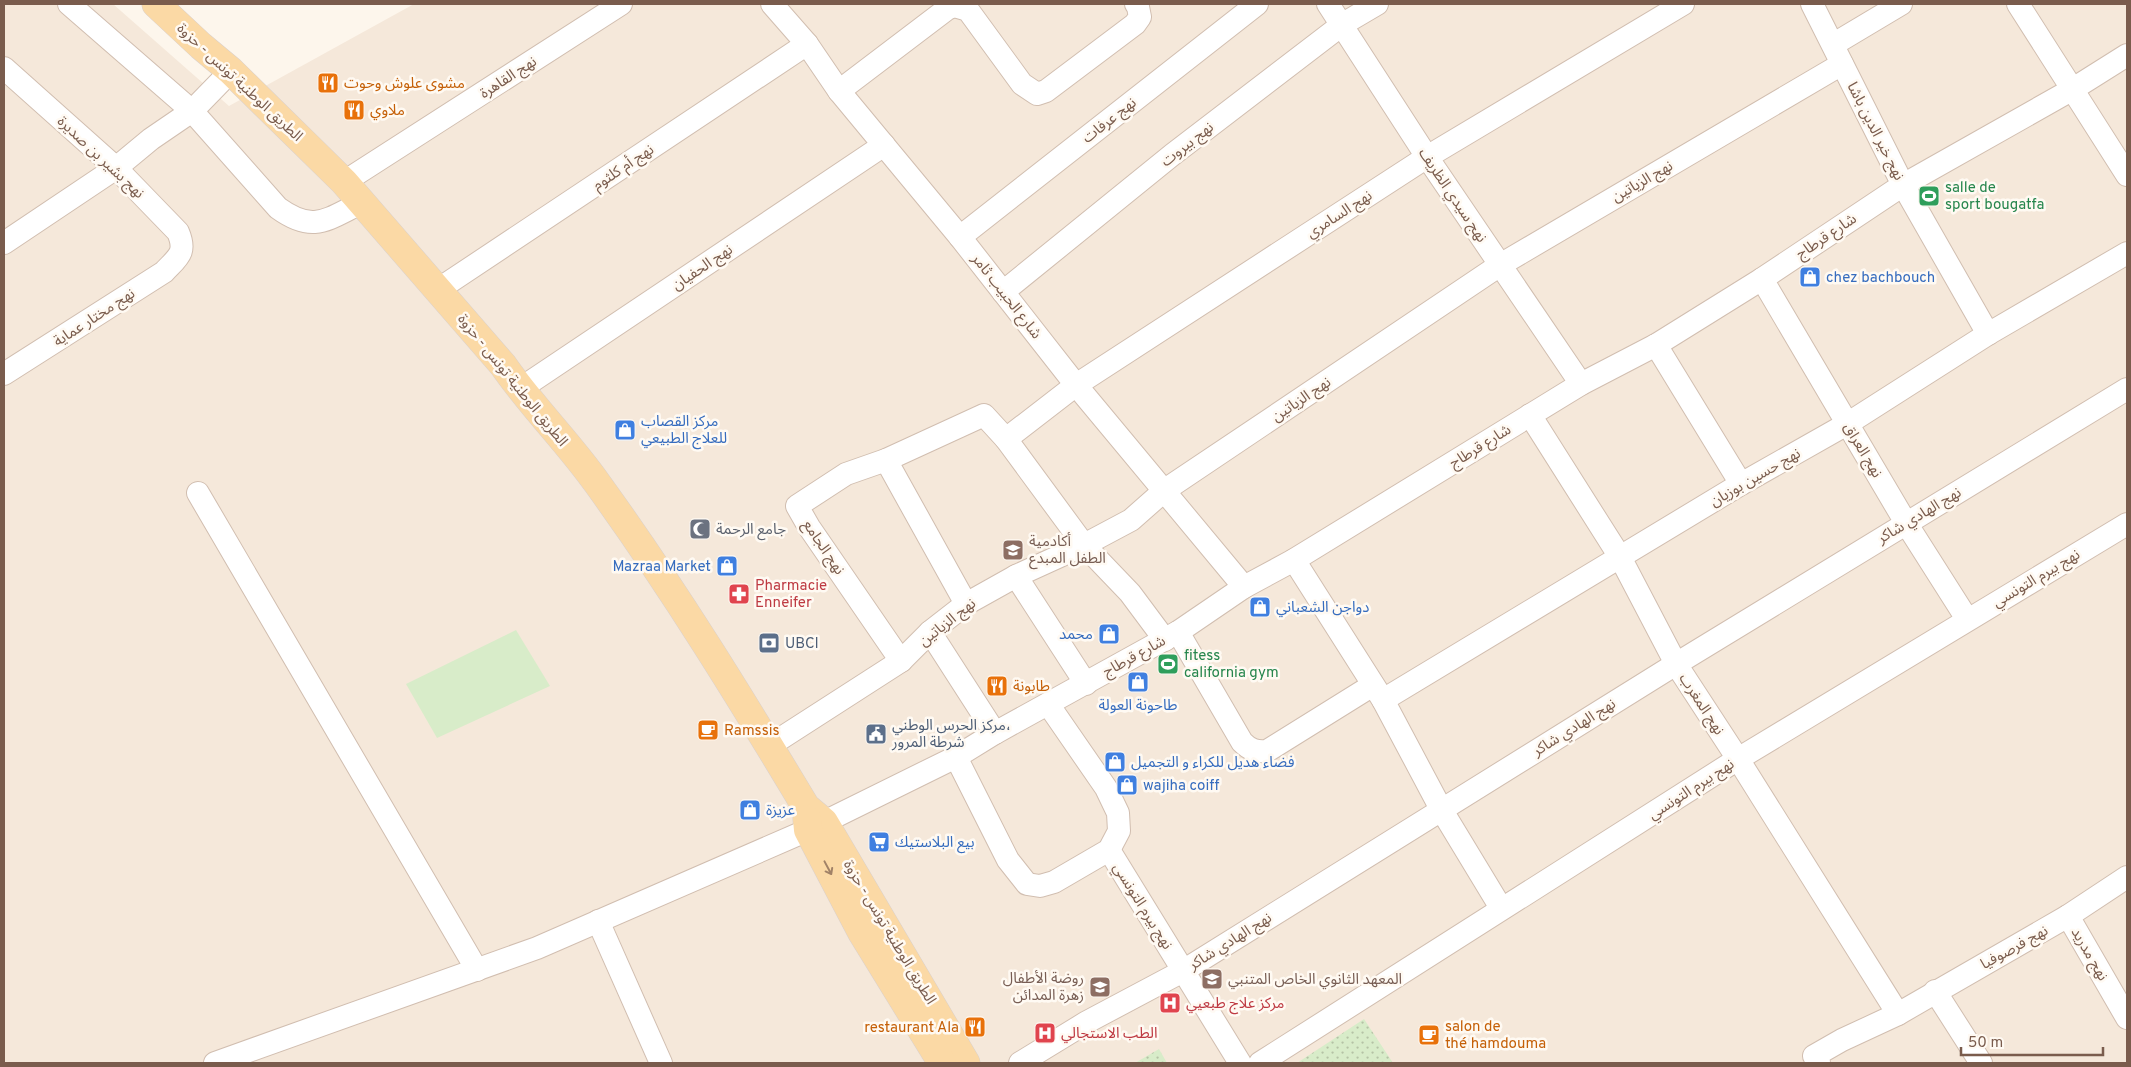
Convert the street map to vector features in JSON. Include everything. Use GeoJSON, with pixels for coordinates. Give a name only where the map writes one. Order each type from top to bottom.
{"type":"FeatureCollection","features":[{"type":"Feature","properties":{"kind":"main road","name":"الطريق الوطنية تونس - حزوة"},"geometry":{"type":"LineString","coordinates":[[156,4],[231,71],[363,202],[503,365],[520,389],[596,481],[644,549],[732,684],[813,820],[966,1063]]}},
{"type":"Feature","properties":{"kind":"main road","name":"الطريق الوطنية تونس - حزوة"},"geometry":{"type":"LineString","coordinates":[[813,820],[862,933],[942,1063]]}},
{"type":"Feature","properties":{"kind":"street"},"geometry":{"type":"LineString","coordinates":[[69,4],[192,111],[278,208],[293,219],[304,222],[320,222],[363,202]]}},
{"type":"Feature","properties":{"kind":"street","name":"نهج القاهرة"},"geometry":{"type":"LineString","coordinates":[[344,182],[621,4]]}},
{"type":"Feature","properties":{"kind":"street","name":"شارع الحبيب ثامر"},"geometry":{"type":"LineString","coordinates":[[772,4],[807,44],[839,91],[960,236],[1076,385],[1244,587]]}},
{"type":"Feature","properties":{"kind":"street"},"geometry":{"type":"LineString","coordinates":[[839,91],[946,9],[954,6],[968,10],[1022,84],[1037,94],[1046,91],[1136,24],[1140,17],[1136,4]]}},
{"type":"Feature","properties":{"kind":"street","name":"نهج عرفات"},"geometry":{"type":"LineString","coordinates":[[960,236],[1257,4]]}},
{"type":"Feature","properties":{"kind":"street","name":"نهج سيدي الظريف"},"geometry":{"type":"LineString","coordinates":[[1328,4],[1427,157],[1581,384]]}},
{"type":"Feature","properties":{"kind":"street","name":"نهج بيروت"},"geometry":{"type":"LineString","coordinates":[[1003,292],[1172,155],[1342,24],[1377,4]]}},
{"type":"Feature","properties":{"kind":"street","name":"نهج السامري"},"geometry":{"type":"LineString","coordinates":[[1006,439],[1076,385],[1427,157],[1683,4]]}},
{"type":"Feature","properties":{"kind":"street","name":"نهج خير الدين باشا"},"geometry":{"type":"LineString","coordinates":[[1812,4],[1903,185],[1988,334]]}},
{"type":"Feature","properties":{"kind":"street","name":"نهج الزياتين"},"geometry":{"type":"LineString","coordinates":[[769,746],[901,661],[930,632],[966,604],[1016,576],[1084,546],[1131,520],[1165,490],[1500,265],[1838,54],[1901,4]]}},
{"type":"Feature","properties":{"kind":"street"},"geometry":{"type":"LineString","coordinates":[[2018,4],[2127,175]]}},
{"type":"Feature","properties":{"kind":"street","name":"نهج أم كلثوم"},"geometry":{"type":"LineString","coordinates":[[439,289],[807,44]]}},
{"type":"Feature","properties":{"kind":"street","name":"شارع قرطاج"},"geometry":{"type":"LineString","coordinates":[[215,1063],[537,948],[813,820],[956,757],[995,733],[1172,636],[1244,587],[1294,560],[1530,414],[1581,384],[1656,345],[1762,279],[1903,185],[2073,89],[2127,55]]}},
{"type":"Feature","properties":{"kind":"street","name":"نهج بشير بن صديرة"},"geometry":{"type":"LineString","coordinates":[[4,68],[116,168],[178,232],[183,244],[180,255]]}},
{"type":"Feature","properties":{"kind":"street"},"geometry":{"type":"LineString","coordinates":[[4,243],[116,168],[151,139],[192,111],[231,71]]}},
{"type":"Feature","properties":{"kind":"street","name":"نهج الحفيان"},"geometry":{"type":"LineString","coordinates":[[520,389],[884,146]]}},
{"type":"Feature","properties":{"kind":"street","name":"نهج حسين بوزيان"},"geometry":{"type":"LineString","coordinates":[[984,415],[1006,439],[1084,546],[1172,636],[1242,742],[1248,748],[1257,752],[1267,751],[1378,692],[1620,557],[1741,484],[1847,424],[1988,334],[2127,253]]}},
{"type":"Feature","properties":{"kind":"street","name":"نهج مختار عماية"},"geometry":{"type":"LineString","coordinates":[[4,374],[164,272],[180,255]]}},
{"type":"Feature","properties":{"kind":"street","name":"نهج العراق"},"geometry":{"type":"LineString","coordinates":[[1762,279],[1906,523],[1967,619]]}},
{"type":"Feature","properties":{"kind":"street"},"geometry":{"type":"LineString","coordinates":[[1656,345],[1741,484]]}},
{"type":"Feature","properties":{"kind":"street","name":"نهج الهادي شاكر"},"geometry":{"type":"LineString","coordinates":[[1020,1063],[1087,1022],[1183,971],[1676,664],[2127,389]]}},
{"type":"Feature","properties":{"kind":"street","name":"نهج المغرب"},"geometry":{"type":"LineString","coordinates":[[1530,414],[1620,557],[1676,664],[1738,758],[1898,1014]]}},
{"type":"Feature","properties":{"kind":"street","name":"نهج الجامع"},"geometry":{"type":"LineString","coordinates":[[901,661],[809,527],[797,506],[846,474],[886,460],[984,415]]}},
{"type":"Feature","properties":{"kind":"street"},"geometry":{"type":"LineString","coordinates":[[886,460],[966,604]]}},
{"type":"Feature","properties":{"kind":"street"},"geometry":{"type":"LineString","coordinates":[[198,493],[477,970]]}},
{"type":"Feature","properties":{"kind":"street","name":"نهج بيرم التونسي"},"geometry":{"type":"LineString","coordinates":[[1260,1063],[1738,758],[2127,524]]}},
{"type":"Feature","properties":{"kind":"street"},"geometry":{"type":"LineString","coordinates":[[1294,560],[1378,692],[1441,809],[1501,908]]}},
{"type":"Feature","properties":{"kind":"street"},"geometry":{"type":"LineString","coordinates":[[1016,576],[1086,684]]}},
{"type":"Feature","properties":{"kind":"street"},"geometry":{"type":"LineString","coordinates":[[930,632],[995,733]]}},
{"type":"Feature","properties":{"kind":"street"},"geometry":{"type":"LineString","coordinates":[[956,757],[1008,860],[1027,884],[1040,886],[1054,882],[1109,850],[1118,831],[1118,813],[1106,788],[1048,704]]}},
{"type":"Feature","properties":{"kind":"street","name":"نهج بيرم التونسي"},"geometry":{"type":"LineString","coordinates":[[1109,850],[1240,1063]]}},
{"type":"Feature","properties":{"kind":"street","name":"نهج فرصوفيا"},"geometry":{"type":"LineString","coordinates":[[1816,1060],[1842,1040],[1898,1014],[2068,916],[2127,878]]}},
{"type":"Feature","properties":{"kind":"street","name":"نهج مدريد"},"geometry":{"type":"LineString","coordinates":[[2068,916],[2127,1018]]}},
{"type":"Feature","properties":{"kind":"street"},"geometry":{"type":"LineString","coordinates":[[598,921],[661,1063]]}},
{"type":"Feature","properties":{"kind":"street"},"geometry":{"type":"LineString","coordinates":[[1935,991],[1980,1063]]}},
{"type":"Feature","properties":{"kind":"shaded area"},"geometry":{"type":"Polygon","coordinates":[[[4,4],[113,4],[229,106],[414,4],[2127,4],[2127,1063],[4,1063],[4,4]]]}},
{"type":"Feature","properties":{"kind":"green space"},"geometry":{"type":"Polygon","coordinates":[[[516,630],[550,686],[437,738],[406,684],[516,630]]]}},
{"type":"Feature","properties":{"kind":"green space"},"geometry":{"type":"Polygon","coordinates":[[[1364,1019],[1393,1063],[1297,1063],[1364,1019]]]}},
{"type":"Feature","properties":{"kind":"green space"},"geometry":{"type":"Polygon","coordinates":[[[1159,1049],[1167,1063],[1135,1063],[1159,1049]]]}},
{"type":"Feature","properties":{"kind":"place","name":"مشوى علوش وحوت"},"geometry":{"type":"Point","coordinates":[328,83]}},
{"type":"Feature","properties":{"kind":"place","name":"ملاوي"},"geometry":{"type":"Point","coordinates":[354,110]}},
{"type":"Feature","properties":{"kind":"place","name":"salle de sport bougatfa"},"geometry":{"type":"Point","coordinates":[1929,196]}},
{"type":"Feature","properties":{"kind":"place","name":"chez bachbouch"},"geometry":{"type":"Point","coordinates":[1810,277]}},
{"type":"Feature","properties":{"kind":"place","name":"مركز القصاب للعلاج الطبيعي"},"geometry":{"type":"Point","coordinates":[625,430]}},
{"type":"Feature","properties":{"kind":"place","name":"جامع الرحمة"},"geometry":{"type":"Point","coordinates":[700,529]}},
{"type":"Feature","properties":{"kind":"place","name":"أكادمية الطفل المبدع"},"geometry":{"type":"Point","coordinates":[1013,550]}},
{"type":"Feature","properties":{"kind":"place","name":"Mazraa Market"},"geometry":{"type":"Point","coordinates":[727,566]}},
{"type":"Feature","properties":{"kind":"place","name":"Pharmacie Enneifer"},"geometry":{"type":"Point","coordinates":[739,594]}},
{"type":"Feature","properties":{"kind":"place","name":"دواجن الشعباني"},"geometry":{"type":"Point","coordinates":[1260,607]}},
{"type":"Feature","properties":{"kind":"place","name":"محمد"},"geometry":{"type":"Point","coordinates":[1109,634]}},
{"type":"Feature","properties":{"kind":"place","name":"UBCI"},"geometry":{"type":"Point","coordinates":[769,643]}},
{"type":"Feature","properties":{"kind":"place","name":"fitess california gym"},"geometry":{"type":"Point","coordinates":[1168,664]}},
{"type":"Feature","properties":{"kind":"place","name":"طاحونة العولة"},"geometry":{"type":"Point","coordinates":[1138,682]}},
{"type":"Feature","properties":{"kind":"place","name":"طابونة"},"geometry":{"type":"Point","coordinates":[997,686]}},
{"type":"Feature","properties":{"kind":"place","name":"Ramssis"},"geometry":{"type":"Point","coordinates":[708,730]}},
{"type":"Feature","properties":{"kind":"place","name":"مركز الحرس الوطني، شرطة المرور"},"geometry":{"type":"Point","coordinates":[876,734]}},
{"type":"Feature","properties":{"kind":"place","name":"فضاء هديل للكراء و التجميل"},"geometry":{"type":"Point","coordinates":[1115,762]}},
{"type":"Feature","properties":{"kind":"place","name":"wajiha coiff"},"geometry":{"type":"Point","coordinates":[1127,785]}},
{"type":"Feature","properties":{"kind":"place","name":"عزيزة"},"geometry":{"type":"Point","coordinates":[750,810]}},
{"type":"Feature","properties":{"kind":"place","name":"بيع البلاستيك"},"geometry":{"type":"Point","coordinates":[879,842]}},
{"type":"Feature","properties":{"kind":"place","name":"المعهد الثانوي الخاص المتنبي"},"geometry":{"type":"Point","coordinates":[1212,979]}},
{"type":"Feature","properties":{"kind":"place","name":"روضة الأطفال زهرة المدائن"},"geometry":{"type":"Point","coordinates":[1100,987]}},
{"type":"Feature","properties":{"kind":"place","name":"مركز علاج طبعيي"},"geometry":{"type":"Point","coordinates":[1170,1003]}},
{"type":"Feature","properties":{"kind":"place","name":"restaurant Ala"},"geometry":{"type":"Point","coordinates":[975,1027]}},
{"type":"Feature","properties":{"kind":"place","name":"الطب الاستجالي"},"geometry":{"type":"Point","coordinates":[1045,1033]}},
{"type":"Feature","properties":{"kind":"place","name":"salon de thé hamdouma"},"geometry":{"type":"Point","coordinates":[1429,1035]}}]}
